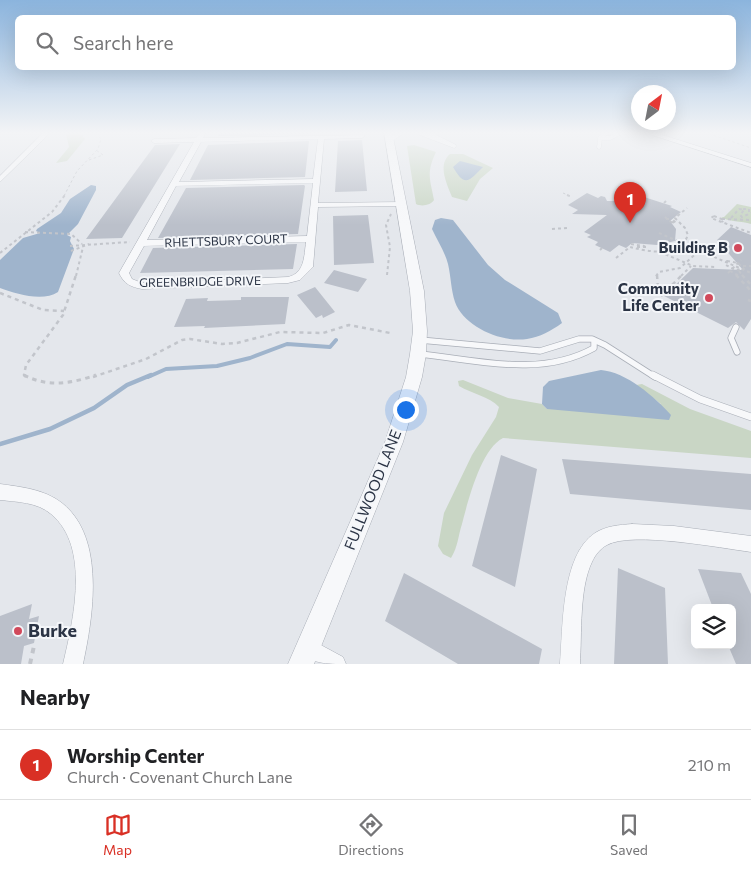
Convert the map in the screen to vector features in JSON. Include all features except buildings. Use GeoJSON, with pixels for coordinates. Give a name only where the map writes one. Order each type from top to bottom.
{"type":"FeatureCollection","features":[{"type":"Feature","properties":{"kind":"street"},"geometry":{"type":"LineString","coordinates":[[0,180],[17,163]]}},
{"type":"Feature","properties":{"kind":"street","name":"GREENBRIDGE DRIVE"},"geometry":{"type":"LineString","coordinates":[[185,163],[136,243],[124,273],[126,279],[131,283],[142,286],[288,280],[297,278],[308,267],[319,163]]}},
{"type":"Feature","properties":{"kind":"street","name":"FULLWOOD LANE"},"geometry":{"type":"LineString","coordinates":[[304,656],[394,442],[414,377],[418,347],[417,291],[394,207],[393,163]]}},
{"type":"Feature","properties":{"kind":"street"},"geometry":{"type":"LineString","coordinates":[[173,184],[317,181]]}},
{"type":"Feature","properties":{"kind":"street"},"geometry":{"type":"LineString","coordinates":[[314,205],[394,207]]}},
{"type":"Feature","properties":{"kind":"street","name":"RHETTSBURY COURT"},"geometry":{"type":"LineString","coordinates":[[136,243],[311,239]]}},
{"type":"Feature","properties":{"kind":"street"},"geometry":{"type":"LineString","coordinates":[[0,492],[28,495],[53,504],[63,513],[79,536],[85,564],[84,607],[81,635],[73,664]]}},
{"type":"Feature","properties":{"kind":"street"},"geometry":{"type":"LineString","coordinates":[[570,664],[582,564],[590,548],[603,537],[621,532],[642,532],[751,544]]}},
{"type":"Feature","properties":{"kind":"street"},"geometry":{"type":"LineString","coordinates":[[304,656],[336,664]]}},
{"type":"Feature","properties":{"kind":"lane"},"geometry":{"type":"LineString","coordinates":[[736,327],[731,338],[737,352]]}},
{"type":"Feature","properties":{"kind":"lane"},"geometry":{"type":"LineString","coordinates":[[418,347],[540,351],[554,350],[578,338],[594,340],[653,376],[686,392],[751,417]]}},
{"type":"Feature","properties":{"kind":"lane"},"geometry":{"type":"LineString","coordinates":[[418,347],[528,366],[540,366],[577,358],[594,348],[594,340]]}},
{"type":"Feature","properties":{"kind":"path"},"geometry":{"type":"LineString","coordinates":[[0,253],[25,232],[46,218],[62,200],[73,176],[84,163]]}},
{"type":"Feature","properties":{"kind":"path"},"geometry":{"type":"LineString","coordinates":[[563,193],[572,197]]}},
{"type":"Feature","properties":{"kind":"path"},"geometry":{"type":"LineString","coordinates":[[387,275],[386,268],[390,251],[385,231],[387,219],[394,207]]}},
{"type":"Feature","properties":{"kind":"path"},"geometry":{"type":"LineString","coordinates":[[673,220],[687,208]]}},
{"type":"Feature","properties":{"kind":"path"},"geometry":{"type":"LineString","coordinates":[[731,218],[739,209],[743,209],[749,209],[750,212],[742,217],[740,215],[744,211],[743,209]]}},
{"type":"Feature","properties":{"kind":"path"},"geometry":{"type":"LineString","coordinates":[[751,220],[731,218],[723,220],[711,218],[716,216],[723,220],[751,233]]}},
{"type":"Feature","properties":{"kind":"path"},"geometry":{"type":"LineString","coordinates":[[659,251],[678,248],[684,244],[688,235],[685,228],[673,220],[665,218]]}},
{"type":"Feature","properties":{"kind":"path"},"geometry":{"type":"LineString","coordinates":[[552,229],[566,228]]}},
{"type":"Feature","properties":{"kind":"path"},"geometry":{"type":"LineString","coordinates":[[25,232],[74,235],[83,245],[81,261],[64,310],[26,365],[24,375],[56,384],[91,378],[115,370],[146,359],[182,340],[200,339],[222,344],[237,343],[280,332],[323,333],[349,325],[390,333]]}},
{"type":"Feature","properties":{"kind":"path"},"geometry":{"type":"LineString","coordinates":[[659,233],[751,273]]}},
{"type":"Feature","properties":{"kind":"path"},"geometry":{"type":"LineString","coordinates":[[72,251],[90,243],[136,243]]}},
{"type":"Feature","properties":{"kind":"path"},"geometry":{"type":"LineString","coordinates":[[70,246],[76,244],[83,245]]}},
{"type":"Feature","properties":{"kind":"path"},"geometry":{"type":"LineString","coordinates":[[616,258],[630,247],[646,248],[632,244]]}},
{"type":"Feature","properties":{"kind":"path"},"geometry":{"type":"LineString","coordinates":[[637,246],[659,251],[691,266],[715,267]]}},
{"type":"Feature","properties":{"kind":"path"},"geometry":{"type":"LineString","coordinates":[[658,289],[656,276],[659,272],[680,268],[699,251]]}},
{"type":"Feature","properties":{"kind":"path"},"geometry":{"type":"LineString","coordinates":[[730,271],[741,260]]}},
{"type":"Feature","properties":{"kind":"path"},"geometry":{"type":"LineString","coordinates":[[726,262],[751,266]]}},
{"type":"Feature","properties":{"kind":"path"},"geometry":{"type":"LineString","coordinates":[[726,262],[730,271],[739,276],[751,290]]}},
{"type":"Feature","properties":{"kind":"path"},"geometry":{"type":"LineString","coordinates":[[661,296],[691,266]]}},
{"type":"Feature","properties":{"kind":"path"},"geometry":{"type":"LineString","coordinates":[[743,266],[744,270]]}},
{"type":"Feature","properties":{"kind":"path"},"geometry":{"type":"LineString","coordinates":[[730,271],[744,270]]}},
{"type":"Feature","properties":{"kind":"path"},"geometry":{"type":"LineString","coordinates":[[739,271],[751,285]]}},
{"type":"Feature","properties":{"kind":"path"},"geometry":{"type":"LineString","coordinates":[[0,293],[43,310],[64,310]]}},
{"type":"Feature","properties":{"kind":"path"},"geometry":{"type":"LineString","coordinates":[[30,664],[34,646]]}},
{"type":"Feature","properties":{"kind":"green space"},"geometry":{"type":"Polygon","coordinates":[[[410,163],[432,163],[430,181],[434,200],[426,205],[416,204],[410,163]]]}},
{"type":"Feature","properties":{"kind":"green space"},"geometry":{"type":"Polygon","coordinates":[[[482,163],[493,168],[480,179],[467,201],[452,197],[444,175],[444,164],[482,163]]]}},
{"type":"Feature","properties":{"kind":"green space"},"geometry":{"type":"Polygon","coordinates":[[[737,204],[751,207],[751,224],[727,220],[721,217],[724,217],[737,204]]]}},
{"type":"Feature","properties":{"kind":"green space"},"geometry":{"type":"Polygon","coordinates":[[[463,380],[508,398],[542,404],[547,409],[661,404],[636,385],[642,384],[690,409],[751,431],[751,458],[503,438],[488,453],[476,476],[457,546],[451,558],[443,554],[438,546],[444,513],[472,455],[496,417],[499,407],[490,400],[459,386],[458,381],[463,380]]]}},
{"type":"Feature","properties":{"kind":"water"},"geometry":{"type":"Polygon","coordinates":[[[458,163],[468,163],[483,167],[471,179],[464,180],[453,167],[458,163]]]}},
{"type":"Feature","properties":{"kind":"water"},"geometry":{"type":"Polygon","coordinates":[[[91,185],[96,186],[96,190],[78,224],[67,235],[71,237],[70,241],[74,249],[58,292],[52,295],[37,297],[21,295],[0,288],[0,260],[23,238],[40,233],[36,231],[37,229],[61,213],[70,199],[91,185]]]}},
{"type":"Feature","properties":{"kind":"water"},"geometry":{"type":"Polygon","coordinates":[[[441,218],[453,220],[488,265],[505,280],[558,313],[562,323],[541,335],[517,340],[496,336],[475,326],[460,311],[455,302],[447,260],[432,229],[435,220],[441,218]]]}},
{"type":"Feature","properties":{"kind":"water"},"geometry":{"type":"Polygon","coordinates":[[[601,370],[630,380],[657,401],[671,415],[669,420],[547,409],[542,404],[543,387],[549,381],[601,370]]]}},
{"type":"Feature","properties":{"kind":"waterway"},"geometry":{"type":"LineString","coordinates":[[148,377],[166,369],[217,366],[250,358],[287,344],[330,347],[336,340]]}},
{"type":"Feature","properties":{"kind":"waterway"},"geometry":{"type":"LineString","coordinates":[[0,444],[50,429],[94,408],[127,385],[151,375]]}},
{"type":"Feature","properties":{"kind":"place","name":"Worship Center"},"geometry":{"type":"Point","coordinates":[630,223]}},
{"type":"Feature","properties":{"kind":"place","name":"Building B"},"geometry":{"type":"Point","coordinates":[738,248]}},
{"type":"Feature","properties":{"kind":"place","name":"Community Life Center"},"geometry":{"type":"Point","coordinates":[709,298]}},
{"type":"Feature","properties":{"kind":"place","name":"Burke"},"geometry":{"type":"Point","coordinates":[18,631]}}]}
